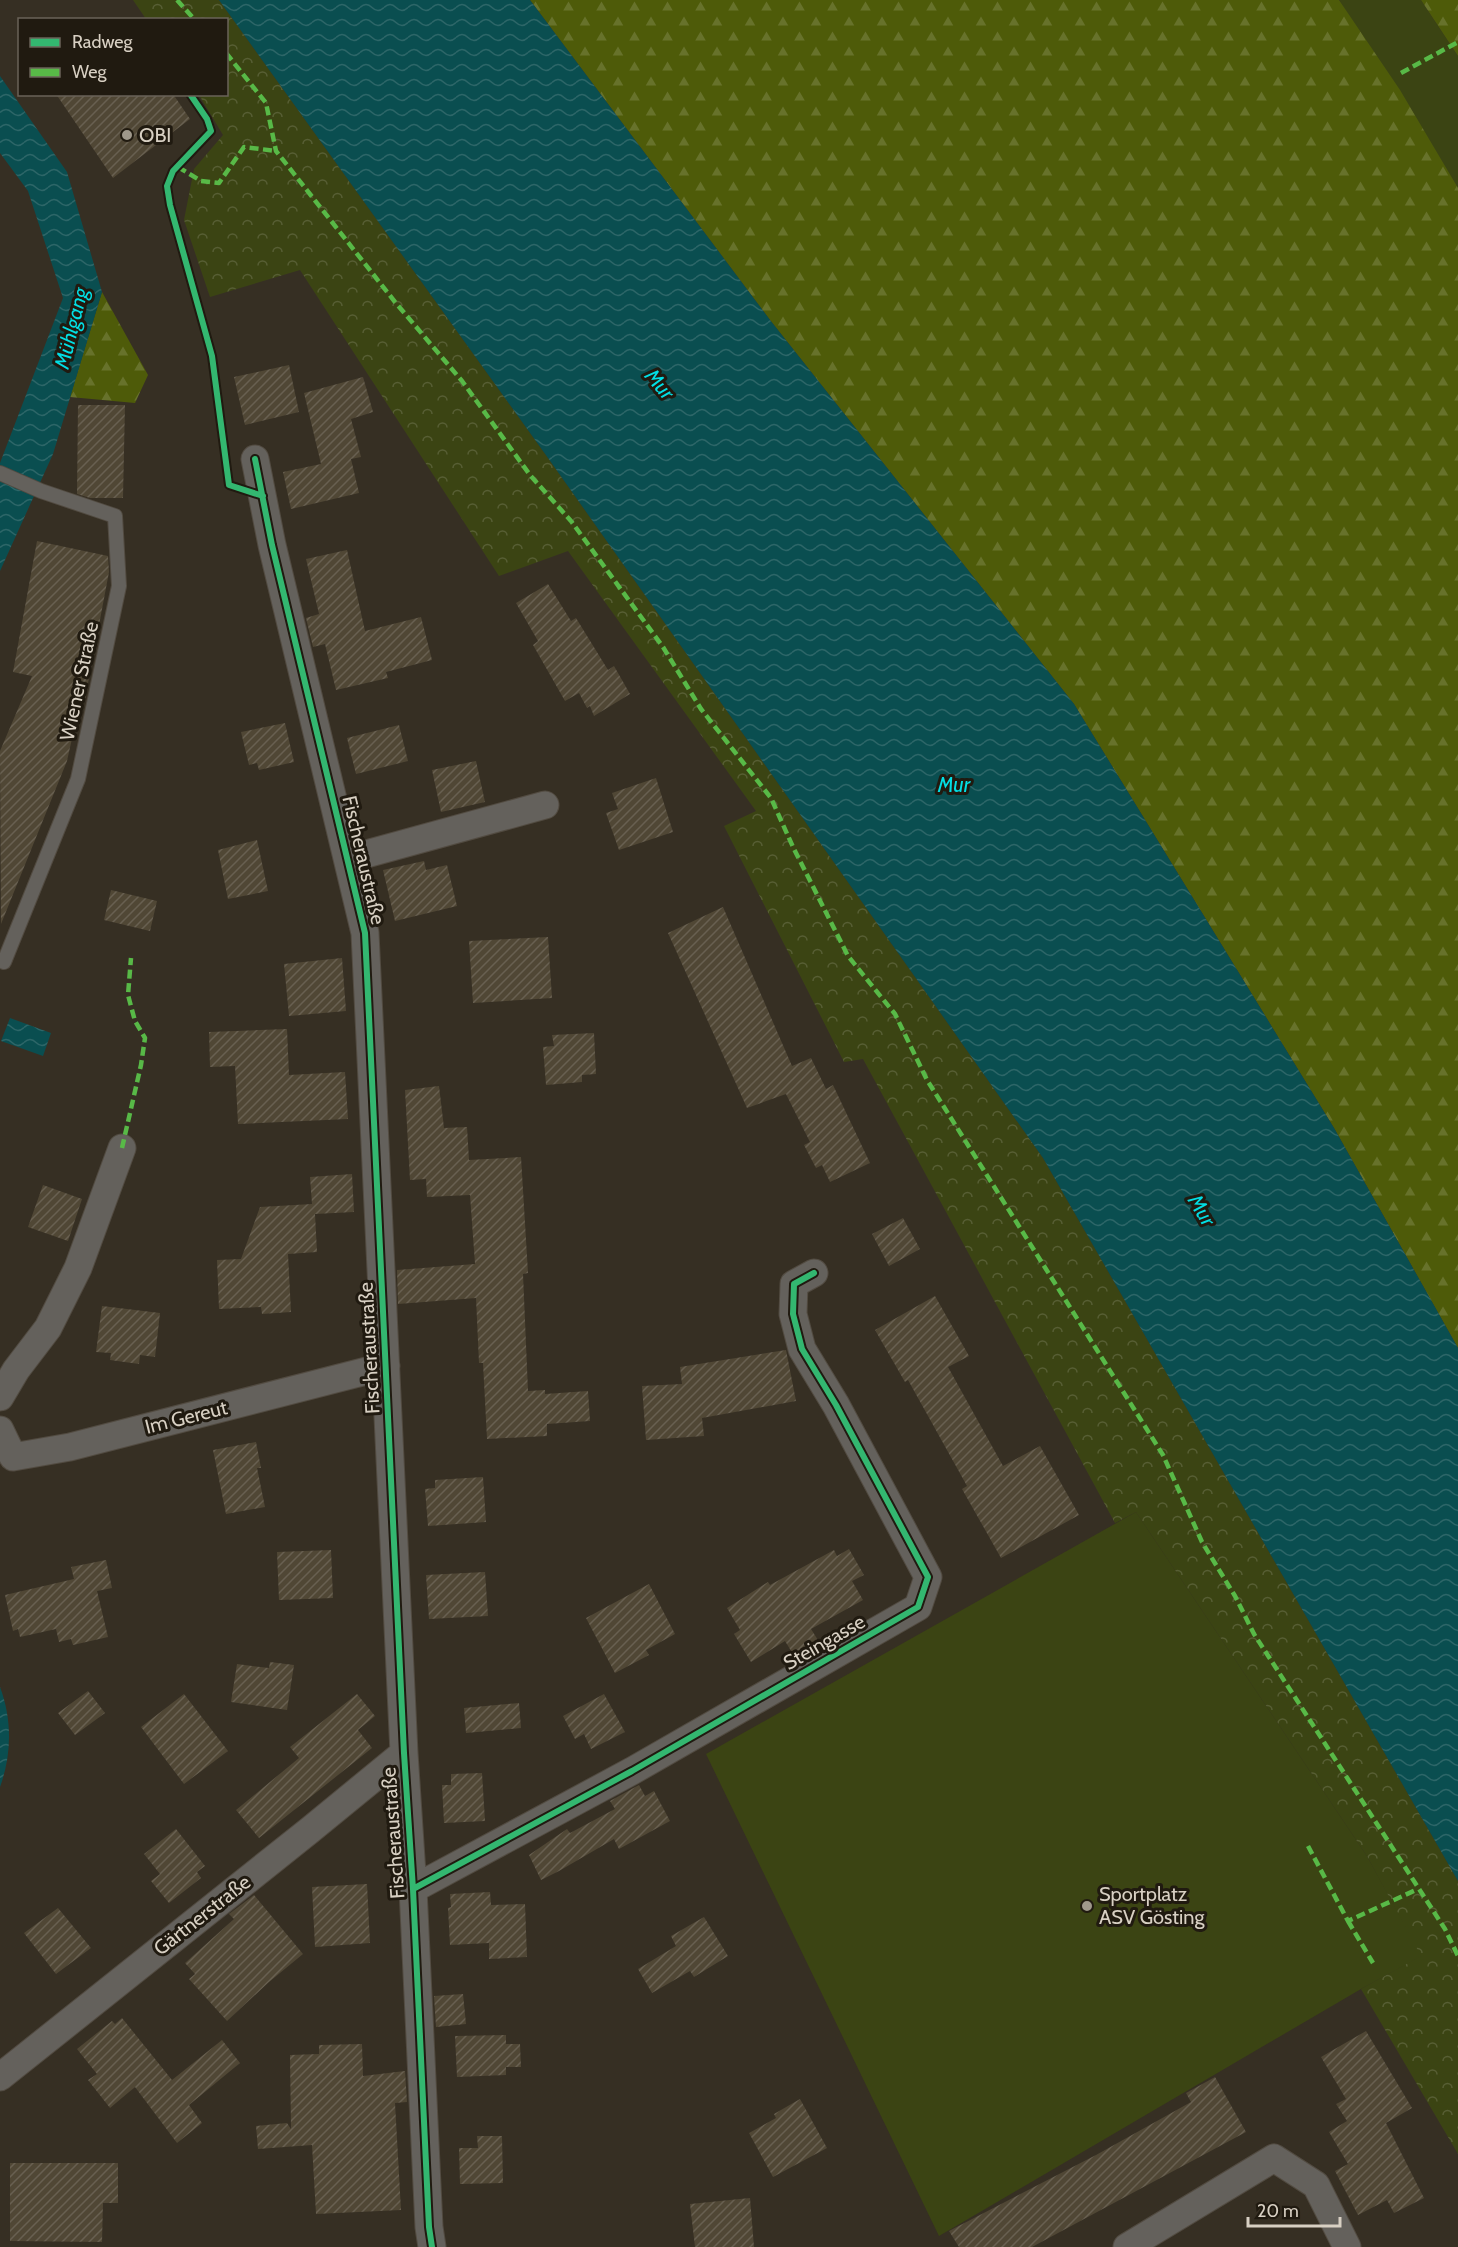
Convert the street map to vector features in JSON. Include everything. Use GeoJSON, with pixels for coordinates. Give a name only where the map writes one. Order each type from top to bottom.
{"type":"FeatureCollection","features":[{"type":"Feature","properties":{"kind":"street","name":"Fischeraustraße"},"geometry":{"type":"LineString","coordinates":[[255,459],[275,556],[365,933],[404,1753],[413,1889],[429,2227],[432,2247]]}},
{"type":"Feature","properties":{"kind":"street","name":"Fischeraustraße"},"geometry":{"type":"LineString","coordinates":[[348,858],[545,805]]}},
{"type":"Feature","properties":{"kind":"street"},"geometry":{"type":"LineString","coordinates":[[0,1397],[16,1370],[48,1328],[78,1268],[122,1148]]}},
{"type":"Feature","properties":{"kind":"street","name":"Steingasse"},"geometry":{"type":"LineString","coordinates":[[413,1889],[632,1771],[918,1607],[928,1577],[836,1405],[802,1349],[793,1314],[794,1284],[814,1273]]}},
{"type":"Feature","properties":{"kind":"street","name":"Im Gereut"},"geometry":{"type":"LineString","coordinates":[[0,1430],[13,1456],[70,1447],[386,1366]]}},
{"type":"Feature","properties":{"kind":"street","name":"Gärtnerstraße"},"geometry":{"type":"LineString","coordinates":[[0,2076],[404,1753]]}},
{"type":"Feature","properties":{"kind":"street"},"geometry":{"type":"LineString","coordinates":[[1127,2247],[1274,2158],[1316,2185],[1347,2247]]}},
{"type":"Feature","properties":{"kind":"lane","name":"Wiener Straße"},"geometry":{"type":"LineString","coordinates":[[0,472],[41,491],[115,516],[119,586],[78,779],[4,962]]}},
{"type":"Feature","properties":{"kind":"green space"},"geometry":{"type":"Polygon","coordinates":[[[133,0],[219,0],[548,458],[1043,1158],[1458,1881],[1458,2154],[1361,1989],[1421,1956],[1367,1856],[1136,1512],[1115,1523],[863,1059],[844,1062],[724,826],[756,811],[568,551],[499,576],[300,270],[210,297],[184,220],[194,169],[223,135],[200,96],[228,96],[228,18],[145,18],[133,0]]]}},
{"type":"Feature","properties":{"kind":"green space"},"geometry":{"type":"Polygon","coordinates":[[[530,0],[1339,0],[1400,90],[1458,188],[1458,1348],[1334,1128],[1074,704],[770,320],[530,0]]]}},
{"type":"Feature","properties":{"kind":"green space"},"geometry":{"type":"Polygon","coordinates":[[[1339,0],[1421,0],[1458,56],[1458,189],[1339,0]]]}},
{"type":"Feature","properties":{"kind":"green space"},"geometry":{"type":"Polygon","coordinates":[[[1421,0],[1458,0],[1458,56],[1421,0]]]}},
{"type":"Feature","properties":{"kind":"green space"},"geometry":{"type":"Polygon","coordinates":[[[102,292],[148,375],[135,403],[70,397],[102,292]]]}},
{"type":"Feature","properties":{"kind":"green space","name":"Sportplatz ASV Gösting"},"geometry":{"type":"Polygon","coordinates":[[[1136,1512],[1367,1856],[1422,1956],[1361,1989],[939,2236],[706,1754],[1136,1512]]]}},
{"type":"Feature","properties":{"kind":"water","name":"Mur"},"geometry":{"type":"Polygon","coordinates":[[[219,0],[530,0],[770,320],[1074,704],[1334,1128],[1458,1348],[1458,1881],[1043,1158],[548,458],[219,0]]]}},
{"type":"Feature","properties":{"kind":"water","name":"Mühlgang"},"geometry":{"type":"Polygon","coordinates":[[[0,76],[67,172],[102,292],[53,454],[0,571],[0,463],[63,298],[28,191],[0,153],[0,76]]]}},
{"type":"Feature","properties":{"kind":"water"},"geometry":{"type":"Polygon","coordinates":[[[10,1018],[51,1033],[43,1056],[1,1041],[10,1018]]]}},
{"type":"Feature","properties":{"kind":"water"},"geometry":{"type":"Polygon","coordinates":[[[0,1687],[7,1711],[9,1737],[7,1762],[0,1787],[0,1687]]]}},
{"type":"Feature","properties":{"kind":"building","name":"OBI"},"geometry":{"type":"Polygon","coordinates":[[[57,96],[174,96],[190,119],[113,178],[57,96]]]}},
{"type":"Feature","properties":{"kind":"building"},"geometry":{"type":"Polygon","coordinates":[[[289,365],[299,412],[245,425],[234,377],[289,365]]]}},
{"type":"Feature","properties":{"kind":"building"},"geometry":{"type":"Polygon","coordinates":[[[363,377],[373,412],[351,419],[361,457],[351,459],[359,493],[291,509],[283,472],[321,464],[304,393],[363,377]]]}},
{"type":"Feature","properties":{"kind":"building"},"geometry":{"type":"Polygon","coordinates":[[[78,405],[125,405],[123,498],[90,498],[77,494],[78,405]]]}},
{"type":"Feature","properties":{"kind":"building"},"geometry":{"type":"Polygon","coordinates":[[[37,541],[108,556],[109,572],[85,699],[81,698],[67,761],[1,924],[0,751],[32,676],[13,672],[37,541]]]}},
{"type":"Feature","properties":{"kind":"building"},"geometry":{"type":"Polygon","coordinates":[[[347,550],[365,631],[421,617],[432,660],[386,672],[388,678],[336,690],[325,644],[313,647],[306,618],[319,614],[306,559],[347,550]]]}},
{"type":"Feature","properties":{"kind":"building"},"geometry":{"type":"Polygon","coordinates":[[[548,584],[571,621],[576,618],[608,670],[614,666],[630,694],[594,716],[590,706],[587,708],[579,693],[565,701],[533,645],[538,641],[516,603],[548,584]]]}},
{"type":"Feature","properties":{"kind":"building"},"geometry":{"type":"Polygon","coordinates":[[[285,723],[294,762],[259,770],[257,763],[249,765],[241,732],[285,723]]]}},
{"type":"Feature","properties":{"kind":"building"},"geometry":{"type":"Polygon","coordinates":[[[399,725],[408,761],[356,774],[347,738],[399,725]]]}},
{"type":"Feature","properties":{"kind":"building"},"geometry":{"type":"Polygon","coordinates":[[[476,761],[485,802],[441,812],[432,770],[476,761]]]}},
{"type":"Feature","properties":{"kind":"building"},"geometry":{"type":"Polygon","coordinates":[[[656,778],[673,832],[619,850],[606,813],[618,809],[612,793],[656,778]]]}},
{"type":"Feature","properties":{"kind":"building"},"geometry":{"type":"Polygon","coordinates":[[[257,840],[268,891],[228,899],[218,850],[257,840]]]}},
{"type":"Feature","properties":{"kind":"building"},"geometry":{"type":"Polygon","coordinates":[[[424,861],[426,870],[447,865],[457,906],[395,921],[383,870],[424,861]]]}},
{"type":"Feature","properties":{"kind":"building"},"geometry":{"type":"Polygon","coordinates":[[[111,890],[157,901],[150,931],[104,920],[111,890]]]}},
{"type":"Feature","properties":{"kind":"building"},"geometry":{"type":"Polygon","coordinates":[[[723,907],[792,1066],[811,1058],[826,1089],[833,1085],[870,1163],[830,1182],[822,1165],[816,1168],[804,1145],[810,1142],[786,1094],[747,1108],[668,933],[723,907]]]}},
{"type":"Feature","properties":{"kind":"building"},"geometry":{"type":"Polygon","coordinates":[[[548,937],[552,998],[473,1003],[469,941],[548,937]]]}},
{"type":"Feature","properties":{"kind":"building"},"geometry":{"type":"Polygon","coordinates":[[[342,958],[346,1011],[289,1016],[284,964],[342,958]]]}},
{"type":"Feature","properties":{"kind":"building"},"geometry":{"type":"Polygon","coordinates":[[[287,1029],[289,1075],[345,1072],[348,1119],[238,1124],[235,1066],[210,1067],[209,1032],[287,1029]]]}},
{"type":"Feature","properties":{"kind":"building"},"geometry":{"type":"Polygon","coordinates":[[[594,1033],[596,1074],[582,1075],[582,1082],[546,1085],[543,1047],[554,1046],[552,1035],[594,1033]]]}},
{"type":"Feature","properties":{"kind":"building"},"geometry":{"type":"Polygon","coordinates":[[[439,1086],[444,1128],[467,1127],[469,1160],[521,1157],[528,1273],[523,1274],[528,1391],[545,1390],[545,1394],[588,1391],[590,1421],[547,1424],[547,1436],[487,1439],[483,1363],[479,1363],[476,1298],[398,1304],[397,1270],[475,1264],[470,1195],[427,1197],[426,1179],[410,1180],[405,1090],[439,1086]]]}},
{"type":"Feature","properties":{"kind":"building"},"geometry":{"type":"Polygon","coordinates":[[[352,1174],[354,1212],[315,1214],[317,1252],[288,1254],[291,1312],[262,1314],[261,1307],[219,1309],[217,1260],[241,1259],[260,1207],[312,1204],[310,1177],[352,1174]]]}},
{"type":"Feature","properties":{"kind":"building"},"geometry":{"type":"Polygon","coordinates":[[[43,1185],[82,1199],[68,1241],[28,1227],[43,1185]]]}},
{"type":"Feature","properties":{"kind":"building"},"geometry":{"type":"Polygon","coordinates":[[[903,1218],[920,1249],[889,1266],[872,1234],[903,1218]]]}},
{"type":"Feature","properties":{"kind":"building"},"geometry":{"type":"Polygon","coordinates":[[[935,1296],[969,1356],[948,1367],[1003,1466],[1040,1446],[1079,1515],[1001,1558],[962,1489],[967,1486],[908,1380],[905,1382],[875,1330],[935,1296]]]}},
{"type":"Feature","properties":{"kind":"building"},"geometry":{"type":"Polygon","coordinates":[[[102,1306],[160,1313],[155,1357],[140,1355],[139,1364],[110,1360],[111,1353],[96,1352],[102,1306]]]}},
{"type":"Feature","properties":{"kind":"building"},"geometry":{"type":"Polygon","coordinates":[[[786,1350],[796,1401],[702,1418],[704,1436],[646,1440],[642,1386],[682,1384],[680,1367],[786,1350]]]}},
{"type":"Feature","properties":{"kind":"building"},"geometry":{"type":"Polygon","coordinates":[[[256,1442],[261,1468],[257,1468],[265,1507],[226,1514],[213,1450],[256,1442]]]}},
{"type":"Feature","properties":{"kind":"building"},"geometry":{"type":"Polygon","coordinates":[[[483,1477],[486,1522],[428,1526],[425,1489],[435,1488],[435,1480],[483,1477]]]}},
{"type":"Feature","properties":{"kind":"building"},"geometry":{"type":"Polygon","coordinates":[[[849,1549],[864,1575],[852,1581],[863,1600],[811,1629],[821,1645],[796,1659],[785,1641],[751,1662],[734,1634],[740,1630],[727,1608],[768,1582],[770,1585],[834,1550],[837,1556],[849,1549]]]}},
{"type":"Feature","properties":{"kind":"building"},"geometry":{"type":"Polygon","coordinates":[[[331,1550],[333,1598],[279,1600],[277,1552],[331,1550]]]}},
{"type":"Feature","properties":{"kind":"building"},"geometry":{"type":"Polygon","coordinates":[[[106,1560],[112,1588],[97,1591],[108,1637],[73,1645],[71,1639],[59,1642],[56,1629],[20,1637],[18,1629],[13,1631],[5,1595],[74,1579],[71,1567],[106,1560]]]}},
{"type":"Feature","properties":{"kind":"building"},"geometry":{"type":"Polygon","coordinates":[[[485,1572],[488,1616],[429,1619],[426,1575],[485,1572]]]}},
{"type":"Feature","properties":{"kind":"building"},"geometry":{"type":"Polygon","coordinates":[[[649,1584],[675,1634],[646,1650],[649,1655],[615,1673],[586,1618],[649,1584]]]}},
{"type":"Feature","properties":{"kind":"building"},"geometry":{"type":"Polygon","coordinates":[[[270,1662],[294,1665],[287,1710],[231,1702],[237,1664],[269,1668],[270,1662]]]}},
{"type":"Feature","properties":{"kind":"building"},"geometry":{"type":"Polygon","coordinates":[[[88,1691],[105,1713],[75,1735],[58,1713],[88,1691]]]}},
{"type":"Feature","properties":{"kind":"building"},"geometry":{"type":"Polygon","coordinates":[[[184,1694],[228,1751],[184,1784],[141,1727],[184,1694]]]}},
{"type":"Feature","properties":{"kind":"building"},"geometry":{"type":"Polygon","coordinates":[[[357,1694],[375,1716],[358,1730],[372,1748],[259,1838],[236,1810],[299,1758],[290,1747],[357,1694]]]}},
{"type":"Feature","properties":{"kind":"building"},"geometry":{"type":"Polygon","coordinates":[[[604,1694],[625,1732],[591,1749],[584,1734],[575,1739],[563,1716],[604,1694]]]}},
{"type":"Feature","properties":{"kind":"building"},"geometry":{"type":"Polygon","coordinates":[[[519,1703],[521,1728],[466,1733],[464,1708],[519,1703]]]}},
{"type":"Feature","properties":{"kind":"building"},"geometry":{"type":"Polygon","coordinates":[[[482,1773],[485,1821],[444,1823],[442,1785],[451,1785],[451,1774],[482,1773]]]}},
{"type":"Feature","properties":{"kind":"building"},"geometry":{"type":"Polygon","coordinates":[[[639,1785],[645,1796],[654,1791],[670,1821],[619,1849],[614,1839],[541,1880],[529,1855],[567,1829],[570,1833],[615,1809],[610,1801],[639,1785]]]}},
{"type":"Feature","properties":{"kind":"building"},"geometry":{"type":"Polygon","coordinates":[[[176,1829],[205,1866],[197,1872],[201,1878],[169,1903],[151,1881],[160,1874],[144,1854],[176,1829]]]}},
{"type":"Feature","properties":{"kind":"building"},"geometry":{"type":"Polygon","coordinates":[[[367,1884],[370,1943],[315,1947],[312,1887],[367,1884]]]}},
{"type":"Feature","properties":{"kind":"building"},"geometry":{"type":"Polygon","coordinates":[[[490,1892],[491,1905],[525,1904],[527,1957],[489,1959],[489,1943],[450,1945],[448,1908],[451,1907],[450,1894],[490,1892]]]}},
{"type":"Feature","properties":{"kind":"building"},"geometry":{"type":"Polygon","coordinates":[[[254,1895],[303,1954],[227,2021],[189,1979],[195,1974],[185,1963],[234,1919],[229,1914],[254,1895]]]}},
{"type":"Feature","properties":{"kind":"building"},"geometry":{"type":"Polygon","coordinates":[[[58,1908],[91,1948],[56,1974],[24,1933],[58,1908]]]}},
{"type":"Feature","properties":{"kind":"building"},"geometry":{"type":"Polygon","coordinates":[[[704,1917],[728,1956],[694,1977],[690,1971],[652,1993],[638,1969],[676,1946],[671,1936],[704,1917]]]}},
{"type":"Feature","properties":{"kind":"building"},"geometry":{"type":"Polygon","coordinates":[[[463,1994],[466,2024],[436,2027],[434,1996],[463,1994]]]}},
{"type":"Feature","properties":{"kind":"building"},"geometry":{"type":"Polygon","coordinates":[[[122,2018],[172,2080],[222,2040],[240,2063],[189,2105],[202,2123],[177,2143],[135,2087],[110,2108],[88,2080],[97,2074],[77,2049],[112,2021],[115,2024],[122,2018]]]}},
{"type":"Feature","properties":{"kind":"building"},"geometry":{"type":"Polygon","coordinates":[[[1366,2031],[1412,2108],[1386,2123],[1424,2198],[1394,2213],[1387,2200],[1358,2215],[1335,2171],[1348,2164],[1329,2132],[1347,2121],[1336,2104],[1346,2099],[1321,2057],[1366,2031]]]}},
{"type":"Feature","properties":{"kind":"building"},"geometry":{"type":"Polygon","coordinates":[[[506,2035],[506,2044],[520,2044],[521,2067],[506,2067],[506,2075],[457,2077],[455,2036],[506,2035]]]}},
{"type":"Feature","properties":{"kind":"building"},"geometry":{"type":"Polygon","coordinates":[[[362,2044],[363,2076],[405,2071],[407,2102],[395,2103],[401,2210],[316,2214],[312,2145],[258,2149],[256,2126],[287,2123],[291,2129],[290,2055],[319,2054],[319,2045],[362,2044]]]}},
{"type":"Feature","properties":{"kind":"building"},"geometry":{"type":"Polygon","coordinates":[[[1215,2077],[1246,2132],[1032,2247],[959,2247],[949,2231],[1096,2155],[1191,2102],[1186,2093],[1215,2077]]]}},
{"type":"Feature","properties":{"kind":"building"},"geometry":{"type":"Polygon","coordinates":[[[800,2099],[827,2148],[773,2177],[749,2133],[776,2118],[774,2114],[800,2099]]]}},
{"type":"Feature","properties":{"kind":"building"},"geometry":{"type":"Polygon","coordinates":[[[477,2136],[502,2136],[503,2183],[460,2184],[459,2148],[478,2148],[477,2136]]]}},
{"type":"Feature","properties":{"kind":"building"},"geometry":{"type":"Polygon","coordinates":[[[10,2163],[118,2163],[118,2203],[103,2203],[102,2242],[10,2241],[10,2163]]]}},
{"type":"Feature","properties":{"kind":"building"},"geometry":{"type":"Polygon","coordinates":[[[750,2198],[754,2247],[695,2247],[690,2204],[750,2198]]]}},
{"type":"Feature","properties":{"kind":"marked path"},"geometry":{"type":"LineString","coordinates":[[177,0],[193,18]]}},
{"type":"Feature","properties":{"kind":"marked path"},"geometry":{"type":"LineString","coordinates":[[1401,73],[1458,42]]}},
{"type":"Feature","properties":{"kind":"marked path"},"geometry":{"type":"LineString","coordinates":[[228,56],[266,103],[276,151],[395,302],[462,381],[530,475],[571,521],[663,647],[701,709],[771,798],[848,956],[895,1014],[927,1080],[1163,1455],[1202,1542],[1235,1596],[1254,1634],[1445,1929],[1458,1956]]}},
{"type":"Feature","properties":{"kind":"marked path"},"geometry":{"type":"LineString","coordinates":[[178,167],[201,181],[219,183],[244,147],[276,151]]}},
{"type":"Feature","properties":{"kind":"marked path"},"geometry":{"type":"LineString","coordinates":[[122,1148],[145,1038],[135,1021],[128,995],[131,958]]}},
{"type":"Feature","properties":{"kind":"marked path"},"geometry":{"type":"LineString","coordinates":[[1308,1846],[1348,1921],[1418,1889]]}},
{"type":"Feature","properties":{"kind":"marked path"},"geometry":{"type":"LineString","coordinates":[[1348,1921],[1373,1963]]}},
{"type":"Feature","properties":{"kind":"cycle path"},"geometry":{"type":"LineString","coordinates":[[191,96],[207,119],[211,131],[173,171],[167,186],[170,205],[212,356],[229,485],[263,496]]}},
{"type":"Feature","properties":{"kind":"cycle path"},"geometry":{"type":"LineString","coordinates":[[255,459],[272,545],[365,933],[404,1753],[413,1889],[429,2227],[432,2247]]}},
{"type":"Feature","properties":{"kind":"cycle path"},"geometry":{"type":"LineString","coordinates":[[413,1889],[632,1771],[918,1607],[928,1577],[836,1405],[802,1349],[793,1314],[794,1284],[814,1273]]}},
{"type":"Feature","properties":{"kind":"place","name":"OBI"},"geometry":{"type":"Point","coordinates":[127,135]}},
{"type":"Feature","properties":{"kind":"place","name":"Sportplatz ASV Gösting"},"geometry":{"type":"Point","coordinates":[1087,1906]}}]}
